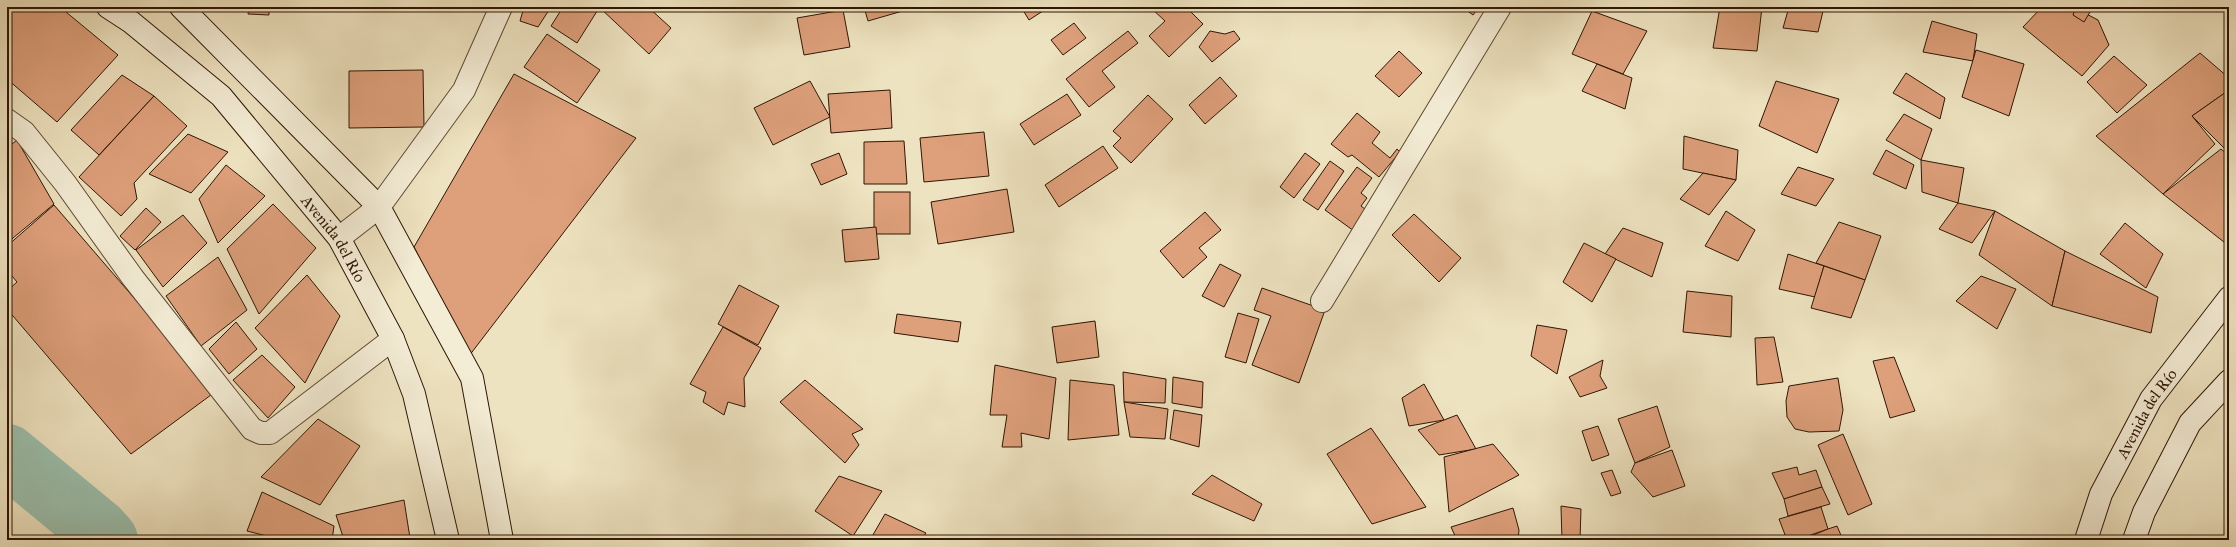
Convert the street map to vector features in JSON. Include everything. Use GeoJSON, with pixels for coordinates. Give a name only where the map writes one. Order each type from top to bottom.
{"type":"FeatureCollection","features":[{"type":"Feature","properties":{"kind":"main road","name":"Avenida del Río"},"geometry":{"type":"LineString","coordinates":[[108,7],[131,22],[221,96],[339,238],[393,339],[414,394],[448,540]]}},
{"type":"Feature","properties":{"kind":"main road"},"geometry":{"type":"LineString","coordinates":[[181,7],[379,207],[472,378],[502,540]]}},
{"type":"Feature","properties":{"kind":"main road"},"geometry":{"type":"LineString","coordinates":[[1322,301],[1500,7]]}},
{"type":"Feature","properties":{"kind":"main road"},"geometry":{"type":"LineString","coordinates":[[339,238],[379,207],[464,90],[500,10]]}},
{"type":"Feature","properties":{"kind":"main road"},"geometry":{"type":"LineString","coordinates":[[7,120],[24,132],[65,183],[133,278],[252,429],[261,433],[270,433],[393,339]]}},
{"type":"Feature","properties":{"kind":"main road","name":"Avenida del Río"},"geometry":{"type":"LineString","coordinates":[[2086,540],[2101,494],[2151,399],[2229,298]]}},
{"type":"Feature","properties":{"kind":"main road"},"geometry":{"type":"LineString","coordinates":[[2134,540],[2144,512],[2190,423],[2229,381]]}},
{"type":"Feature","properties":{"kind":"building"},"geometry":{"type":"Polygon","coordinates":[[[7,7],[60,7],[118,55],[57,122],[7,79],[7,7]]]}},
{"type":"Feature","properties":{"kind":"building"},"geometry":{"type":"Polygon","coordinates":[[[249,7],[269,7],[269,15],[248,14],[249,7]]]}},
{"type":"Feature","properties":{"kind":"building"},"geometry":{"type":"Polygon","coordinates":[[[524,7],[551,7],[538,27],[520,21],[524,7]]]}},
{"type":"Feature","properties":{"kind":"building"},"geometry":{"type":"Polygon","coordinates":[[[563,7],[599,8],[577,43],[551,26],[563,7]]]}},
{"type":"Feature","properties":{"kind":"building"},"geometry":{"type":"Polygon","coordinates":[[[599,7],[648,7],[671,28],[649,54],[599,7]]]}},
{"type":"Feature","properties":{"kind":"building"},"geometry":{"type":"Polygon","coordinates":[[[864,7],[905,7],[906,10],[868,21],[864,7]]]}},
{"type":"Feature","properties":{"kind":"building"},"geometry":{"type":"Polygon","coordinates":[[[1021,7],[1049,7],[1029,20],[1021,7]]]}},
{"type":"Feature","properties":{"kind":"building"},"geometry":{"type":"Polygon","coordinates":[[[1186,7],[1203,24],[1169,57],[1149,36],[1165,21],[1151,8],[1186,7]]]}},
{"type":"Feature","properties":{"kind":"building"},"geometry":{"type":"Polygon","coordinates":[[[1462,7],[1479,7],[1473,15],[1462,7]]]}},
{"type":"Feature","properties":{"kind":"building"},"geometry":{"type":"Polygon","coordinates":[[[1720,7],[1762,7],[1757,51],[1713,48],[1720,7]]]}},
{"type":"Feature","properties":{"kind":"building"},"geometry":{"type":"Polygon","coordinates":[[[1789,7],[1824,7],[1818,32],[1783,28],[1789,7]]]}},
{"type":"Feature","properties":{"kind":"building"},"geometry":{"type":"Polygon","coordinates":[[[2042,7],[2073,7],[2098,20],[2109,45],[2082,76],[2023,27],[2042,7]]]}},
{"type":"Feature","properties":{"kind":"building"},"geometry":{"type":"Polygon","coordinates":[[[2076,7],[2093,7],[2084,22],[2073,15],[2076,7]]]}},
{"type":"Feature","properties":{"kind":"building"},"geometry":{"type":"Polygon","coordinates":[[[843,10],[850,47],[804,55],[797,18],[843,10]]]}},
{"type":"Feature","properties":{"kind":"building"},"geometry":{"type":"Polygon","coordinates":[[[1592,11],[1647,31],[1623,74],[1572,54],[1592,11]]]}},
{"type":"Feature","properties":{"kind":"building"},"geometry":{"type":"Polygon","coordinates":[[[1932,21],[1977,34],[1973,61],[1923,52],[1932,21]]]}},
{"type":"Feature","properties":{"kind":"building"},"geometry":{"type":"Polygon","coordinates":[[[1074,23],[1086,38],[1063,55],[1051,40],[1074,23]]]}},
{"type":"Feature","properties":{"kind":"building"},"geometry":{"type":"Polygon","coordinates":[[[1128,31],[1138,43],[1102,71],[1115,87],[1089,107],[1066,79],[1128,31]]]}},
{"type":"Feature","properties":{"kind":"building"},"geometry":{"type":"Polygon","coordinates":[[[1210,31],[1225,34],[1234,31],[1240,39],[1212,62],[1199,47],[1210,31]]]}},
{"type":"Feature","properties":{"kind":"building"},"geometry":{"type":"Polygon","coordinates":[[[547,34],[600,70],[577,103],[524,67],[547,34]]]}},
{"type":"Feature","properties":{"kind":"building"},"geometry":{"type":"Polygon","coordinates":[[[1976,50],[2024,64],[2009,116],[1962,97],[1976,50]]]}},
{"type":"Feature","properties":{"kind":"building"},"geometry":{"type":"Polygon","coordinates":[[[1399,51],[1422,73],[1399,97],[1375,76],[1399,51]]]}},
{"type":"Feature","properties":{"kind":"building"},"geometry":{"type":"Polygon","coordinates":[[[2200,53],[2229,78],[2229,90],[2192,116],[2215,144],[2163,194],[2096,136],[2200,53]]]}},
{"type":"Feature","properties":{"kind":"building"},"geometry":{"type":"Polygon","coordinates":[[[2114,56],[2147,85],[2117,113],[2087,82],[2114,56]]]}},
{"type":"Feature","properties":{"kind":"building"},"geometry":{"type":"Polygon","coordinates":[[[1597,64],[1632,78],[1625,109],[1582,91],[1597,64]]]}},
{"type":"Feature","properties":{"kind":"building"},"geometry":{"type":"Polygon","coordinates":[[[423,70],[424,127],[349,128],[349,71],[423,70]]]}},
{"type":"Feature","properties":{"kind":"building"},"geometry":{"type":"Polygon","coordinates":[[[1906,73],[1945,98],[1940,119],[1893,93],[1906,73]]]}},
{"type":"Feature","properties":{"kind":"building"},"geometry":{"type":"Polygon","coordinates":[[[514,74],[636,138],[469,356],[414,247],[514,74]]]}},
{"type":"Feature","properties":{"kind":"building"},"geometry":{"type":"Polygon","coordinates":[[[122,75],[154,96],[99,155],[71,130],[122,75]]]}},
{"type":"Feature","properties":{"kind":"building"},"geometry":{"type":"Polygon","coordinates":[[[1220,77],[1237,96],[1205,124],[1189,105],[1220,77]]]}},
{"type":"Feature","properties":{"kind":"building"},"geometry":{"type":"Polygon","coordinates":[[[810,81],[830,117],[773,145],[754,108],[810,81]]]}},
{"type":"Feature","properties":{"kind":"building"},"geometry":{"type":"Polygon","coordinates":[[[1776,81],[1839,99],[1817,153],[1759,126],[1776,81]]]}},
{"type":"Feature","properties":{"kind":"building"},"geometry":{"type":"Polygon","coordinates":[[[890,90],[892,128],[831,133],[828,94],[890,90]]]}},
{"type":"Feature","properties":{"kind":"building"},"geometry":{"type":"Polygon","coordinates":[[[2229,90],[2229,153],[2192,116],[2229,90]]]}},
{"type":"Feature","properties":{"kind":"building"},"geometry":{"type":"Polygon","coordinates":[[[1067,94],[1081,115],[1034,145],[1020,124],[1067,94]]]}},
{"type":"Feature","properties":{"kind":"building"},"geometry":{"type":"Polygon","coordinates":[[[1148,95],[1173,119],[1131,163],[1113,146],[1121,138],[1113,131],[1148,95]]]}},
{"type":"Feature","properties":{"kind":"building"},"geometry":{"type":"Polygon","coordinates":[[[154,96],[187,126],[134,183],[137,199],[121,216],[79,177],[154,96]]]}},
{"type":"Feature","properties":{"kind":"building"},"geometry":{"type":"Polygon","coordinates":[[[1357,113],[1380,132],[1372,143],[1390,158],[1397,149],[1400,152],[1379,177],[1352,155],[1348,157],[1331,144],[1357,113]]]}},
{"type":"Feature","properties":{"kind":"building"},"geometry":{"type":"Polygon","coordinates":[[[1904,114],[1932,129],[1921,160],[1886,140],[1904,114]]]}},
{"type":"Feature","properties":{"kind":"building"},"geometry":{"type":"Polygon","coordinates":[[[984,132],[989,176],[924,182],[920,138],[984,132]]]}},
{"type":"Feature","properties":{"kind":"building"},"geometry":{"type":"Polygon","coordinates":[[[188,134],[228,152],[191,193],[149,174],[188,134]]]}},
{"type":"Feature","properties":{"kind":"building"},"geometry":{"type":"Polygon","coordinates":[[[1684,136],[1738,150],[1736,180],[1683,169],[1684,136]]]}},
{"type":"Feature","properties":{"kind":"building"},"geometry":{"type":"Polygon","coordinates":[[[17,140],[54,204],[7,243],[7,148],[17,140]]]}},
{"type":"Feature","properties":{"kind":"building"},"geometry":{"type":"Polygon","coordinates":[[[904,141],[907,184],[864,184],[864,142],[904,141]]]}},
{"type":"Feature","properties":{"kind":"building"},"geometry":{"type":"Polygon","coordinates":[[[1103,146],[1118,168],[1059,207],[1045,185],[1103,146]]]}},
{"type":"Feature","properties":{"kind":"building"},"geometry":{"type":"Polygon","coordinates":[[[2221,149],[2229,156],[2229,246],[2163,194],[2221,149]]]}},
{"type":"Feature","properties":{"kind":"building"},"geometry":{"type":"Polygon","coordinates":[[[1886,150],[1914,165],[1906,189],[1873,174],[1886,150]]]}},
{"type":"Feature","properties":{"kind":"building"},"geometry":{"type":"Polygon","coordinates":[[[839,153],[847,174],[821,185],[811,164],[839,153]]]}},
{"type":"Feature","properties":{"kind":"building"},"geometry":{"type":"Polygon","coordinates":[[[1305,153],[1320,164],[1294,198],[1280,187],[1305,153]]]}},
{"type":"Feature","properties":{"kind":"building"},"geometry":{"type":"Polygon","coordinates":[[[1921,160],[1964,168],[1958,203],[1922,192],[1921,160]]]}},
{"type":"Feature","properties":{"kind":"building"},"geometry":{"type":"Polygon","coordinates":[[[1330,161],[1344,171],[1318,210],[1303,200],[1330,161]]]}},
{"type":"Feature","properties":{"kind":"building"},"geometry":{"type":"Polygon","coordinates":[[[226,165],[265,196],[218,243],[199,199],[226,165]]]}},
{"type":"Feature","properties":{"kind":"building"},"geometry":{"type":"Polygon","coordinates":[[[1357,167],[1372,178],[1361,193],[1367,198],[1361,206],[1369,212],[1354,231],[1325,210],[1357,167]]]}},
{"type":"Feature","properties":{"kind":"building"},"geometry":{"type":"Polygon","coordinates":[[[1798,167],[1834,179],[1816,206],[1781,194],[1798,167]]]}},
{"type":"Feature","properties":{"kind":"building"},"geometry":{"type":"Polygon","coordinates":[[[1703,173],[1736,180],[1709,215],[1680,199],[1703,173]]]}},
{"type":"Feature","properties":{"kind":"building"},"geometry":{"type":"Polygon","coordinates":[[[1007,189],[1014,232],[938,244],[931,202],[1007,189]]]}},
{"type":"Feature","properties":{"kind":"building"},"geometry":{"type":"Polygon","coordinates":[[[874,192],[910,192],[910,234],[874,234],[874,192]]]}},
{"type":"Feature","properties":{"kind":"building"},"geometry":{"type":"Polygon","coordinates":[[[1958,203],[1995,211],[1972,243],[1939,229],[1958,203]]]}},
{"type":"Feature","properties":{"kind":"building"},"geometry":{"type":"Polygon","coordinates":[[[273,204],[316,248],[259,314],[227,249],[273,204]]]}},
{"type":"Feature","properties":{"kind":"building"},"geometry":{"type":"Polygon","coordinates":[[[54,205],[215,392],[131,454],[7,309],[7,291],[17,282],[7,270],[7,246],[54,205]]]}},
{"type":"Feature","properties":{"kind":"building"},"geometry":{"type":"Polygon","coordinates":[[[146,208],[161,222],[135,250],[120,236],[146,208]]]}},
{"type":"Feature","properties":{"kind":"building"},"geometry":{"type":"Polygon","coordinates":[[[1726,211],[1755,230],[1738,261],[1705,246],[1726,211]]]}},
{"type":"Feature","properties":{"kind":"building"},"geometry":{"type":"Polygon","coordinates":[[[1995,211],[2065,251],[2052,306],[1979,255],[1995,211]]]}},
{"type":"Feature","properties":{"kind":"building"},"geometry":{"type":"Polygon","coordinates":[[[1205,212],[1221,230],[1199,248],[1207,257],[1183,278],[1160,251],[1205,212]]]}},
{"type":"Feature","properties":{"kind":"building"},"geometry":{"type":"Polygon","coordinates":[[[1414,214],[1461,258],[1439,282],[1392,235],[1414,214]]]}},
{"type":"Feature","properties":{"kind":"building"},"geometry":{"type":"Polygon","coordinates":[[[183,215],[207,243],[163,287],[136,250],[183,215]]]}},
{"type":"Feature","properties":{"kind":"building"},"geometry":{"type":"Polygon","coordinates":[[[1839,222],[1881,236],[1865,280],[1816,263],[1839,222]]]}},
{"type":"Feature","properties":{"kind":"building"},"geometry":{"type":"Polygon","coordinates":[[[2125,223],[2163,254],[2146,288],[2100,254],[2125,223]]]}},
{"type":"Feature","properties":{"kind":"building"},"geometry":{"type":"Polygon","coordinates":[[[876,227],[879,259],[845,262],[842,230],[876,227]]]}},
{"type":"Feature","properties":{"kind":"building"},"geometry":{"type":"Polygon","coordinates":[[[1623,228],[1663,243],[1652,277],[1605,254],[1623,228]]]}},
{"type":"Feature","properties":{"kind":"building"},"geometry":{"type":"Polygon","coordinates":[[[1584,243],[1616,259],[1592,302],[1563,282],[1584,243]]]}},
{"type":"Feature","properties":{"kind":"building"},"geometry":{"type":"Polygon","coordinates":[[[2065,251],[2158,297],[2151,333],[2052,306],[2065,251]]]}},
{"type":"Feature","properties":{"kind":"building"},"geometry":{"type":"Polygon","coordinates":[[[1788,254],[1824,266],[1815,297],[1779,289],[1788,254]]]}},
{"type":"Feature","properties":{"kind":"building"},"geometry":{"type":"Polygon","coordinates":[[[218,257],[247,310],[201,346],[166,296],[218,257]]]}},
{"type":"Feature","properties":{"kind":"building"},"geometry":{"type":"Polygon","coordinates":[[[1220,264],[1241,275],[1224,307],[1202,296],[1220,264]]]}},
{"type":"Feature","properties":{"kind":"building"},"geometry":{"type":"Polygon","coordinates":[[[1824,266],[1865,280],[1851,318],[1811,308],[1824,266]]]}},
{"type":"Feature","properties":{"kind":"building"},"geometry":{"type":"Polygon","coordinates":[[[307,275],[340,316],[305,383],[255,328],[307,275]]]}},
{"type":"Feature","properties":{"kind":"building"},"geometry":{"type":"Polygon","coordinates":[[[1981,276],[2016,289],[1997,329],[1956,301],[1981,276]]]}},
{"type":"Feature","properties":{"kind":"building"},"geometry":{"type":"Polygon","coordinates":[[[739,285],[779,306],[758,345],[718,324],[739,285]]]}},
{"type":"Feature","properties":{"kind":"building"},"geometry":{"type":"Polygon","coordinates":[[[1262,288],[1325,310],[1299,383],[1252,365],[1271,316],[1254,310],[1262,288]]]}},
{"type":"Feature","properties":{"kind":"building"},"geometry":{"type":"Polygon","coordinates":[[[1687,291],[1732,296],[1731,337],[1683,332],[1687,291]]]}},
{"type":"Feature","properties":{"kind":"building"},"geometry":{"type":"Polygon","coordinates":[[[1238,313],[1259,319],[1246,363],[1225,357],[1238,313]]]}},
{"type":"Feature","properties":{"kind":"building"},"geometry":{"type":"Polygon","coordinates":[[[897,314],[961,322],[958,342],[894,333],[897,314]]]}},
{"type":"Feature","properties":{"kind":"building"},"geometry":{"type":"Polygon","coordinates":[[[1095,321],[1099,357],[1057,363],[1052,327],[1095,321]]]}},
{"type":"Feature","properties":{"kind":"building"},"geometry":{"type":"Polygon","coordinates":[[[236,322],[257,349],[229,374],[209,349],[236,322]]]}},
{"type":"Feature","properties":{"kind":"building"},"geometry":{"type":"Polygon","coordinates":[[[1537,325],[1567,330],[1557,374],[1531,356],[1537,325]]]}},
{"type":"Feature","properties":{"kind":"building"},"geometry":{"type":"Polygon","coordinates":[[[723,327],[761,348],[744,378],[745,407],[728,402],[724,415],[703,402],[706,392],[690,384],[723,327]]]}},
{"type":"Feature","properties":{"kind":"building"},"geometry":{"type":"Polygon","coordinates":[[[1774,337],[1783,382],[1757,385],[1755,338],[1774,337]]]}},
{"type":"Feature","properties":{"kind":"building"},"geometry":{"type":"Polygon","coordinates":[[[262,355],[295,387],[268,418],[233,380],[262,355]]]}},
{"type":"Feature","properties":{"kind":"building"},"geometry":{"type":"Polygon","coordinates":[[[1894,357],[1915,411],[1890,418],[1873,361],[1894,357]]]}},
{"type":"Feature","properties":{"kind":"building"},"geometry":{"type":"Polygon","coordinates":[[[1603,360],[1600,376],[1607,388],[1580,397],[1569,377],[1603,360]]]}},
{"type":"Feature","properties":{"kind":"building"},"geometry":{"type":"Polygon","coordinates":[[[995,365],[1056,378],[1049,439],[1021,433],[1022,447],[1002,447],[1007,415],[990,415],[995,365]]]}},
{"type":"Feature","properties":{"kind":"building"},"geometry":{"type":"Polygon","coordinates":[[[1123,372],[1166,379],[1165,403],[1124,402],[1123,372]]]}},
{"type":"Feature","properties":{"kind":"building"},"geometry":{"type":"Polygon","coordinates":[[[1173,377],[1203,382],[1202,408],[1172,403],[1173,377]]]}},
{"type":"Feature","properties":{"kind":"building"},"geometry":{"type":"Polygon","coordinates":[[[1838,378],[1843,410],[1839,431],[1809,432],[1795,429],[1787,417],[1786,401],[1789,386],[1838,378]]]}},
{"type":"Feature","properties":{"kind":"building"},"geometry":{"type":"Polygon","coordinates":[[[805,380],[863,429],[852,434],[859,445],[845,463],[780,402],[805,380]]]}},
{"type":"Feature","properties":{"kind":"building"},"geometry":{"type":"Polygon","coordinates":[[[1070,380],[1114,385],[1119,435],[1068,440],[1070,380]]]}},
{"type":"Feature","properties":{"kind":"building"},"geometry":{"type":"Polygon","coordinates":[[[1424,384],[1444,420],[1409,426],[1402,398],[1424,384]]]}},
{"type":"Feature","properties":{"kind":"building"},"geometry":{"type":"Polygon","coordinates":[[[1124,402],[1168,409],[1165,439],[1130,437],[1124,402]]]}},
{"type":"Feature","properties":{"kind":"building"},"geometry":{"type":"Polygon","coordinates":[[[1657,406],[1670,447],[1635,463],[1618,419],[1657,406]]]}},
{"type":"Feature","properties":{"kind":"building"},"geometry":{"type":"Polygon","coordinates":[[[1174,410],[1202,415],[1199,447],[1170,439],[1174,410]]]}},
{"type":"Feature","properties":{"kind":"building"},"geometry":{"type":"Polygon","coordinates":[[[1457,415],[1476,449],[1439,455],[1418,430],[1457,415]]]}},
{"type":"Feature","properties":{"kind":"building"},"geometry":{"type":"Polygon","coordinates":[[[318,419],[360,446],[320,505],[261,477],[318,419]]]}},
{"type":"Feature","properties":{"kind":"building"},"geometry":{"type":"Polygon","coordinates":[[[1598,426],[1609,455],[1592,461],[1582,431],[1598,426]]]}},
{"type":"Feature","properties":{"kind":"building"},"geometry":{"type":"Polygon","coordinates":[[[1371,428],[1426,507],[1372,524],[1327,454],[1371,428]]]}},
{"type":"Feature","properties":{"kind":"building"},"geometry":{"type":"Polygon","coordinates":[[[1843,434],[1872,504],[1848,515],[1818,445],[1843,434]]]}},
{"type":"Feature","properties":{"kind":"building"},"geometry":{"type":"Polygon","coordinates":[[[1493,444],[1519,475],[1449,512],[1444,457],[1493,444]]]}},
{"type":"Feature","properties":{"kind":"building"},"geometry":{"type":"Polygon","coordinates":[[[1672,450],[1685,486],[1653,497],[1631,472],[1635,463],[1672,450]]]}},
{"type":"Feature","properties":{"kind":"building"},"geometry":{"type":"Polygon","coordinates":[[[1797,467],[1799,475],[1816,470],[1822,487],[1784,499],[1772,473],[1797,467]]]}},
{"type":"Feature","properties":{"kind":"building"},"geometry":{"type":"Polygon","coordinates":[[[1612,470],[1621,493],[1611,496],[1601,473],[1612,470]]]}},
{"type":"Feature","properties":{"kind":"building"},"geometry":{"type":"Polygon","coordinates":[[[1212,475],[1262,504],[1254,521],[1192,494],[1212,475]]]}},
{"type":"Feature","properties":{"kind":"building"},"geometry":{"type":"Polygon","coordinates":[[[839,476],[882,491],[853,536],[815,511],[839,476]]]}},
{"type":"Feature","properties":{"kind":"building"},"geometry":{"type":"Polygon","coordinates":[[[1822,487],[1830,504],[1788,516],[1784,499],[1822,487]]]}},
{"type":"Feature","properties":{"kind":"building"},"geometry":{"type":"Polygon","coordinates":[[[262,492],[334,526],[332,540],[282,540],[247,531],[262,492]]]}},
{"type":"Feature","properties":{"kind":"building"},"geometry":{"type":"Polygon","coordinates":[[[404,500],[410,538],[404,540],[344,540],[336,515],[404,500]]]}},
{"type":"Feature","properties":{"kind":"building"},"geometry":{"type":"Polygon","coordinates":[[[1561,506],[1581,509],[1580,540],[1562,540],[1561,506]]]}},
{"type":"Feature","properties":{"kind":"building"},"geometry":{"type":"Polygon","coordinates":[[[1821,507],[1828,529],[1796,540],[1787,540],[1779,519],[1821,507]]]}},
{"type":"Feature","properties":{"kind":"building"},"geometry":{"type":"Polygon","coordinates":[[[1513,508],[1519,530],[1518,540],[1457,540],[1451,527],[1513,508]]]}},
{"type":"Feature","properties":{"kind":"building"},"geometry":{"type":"Polygon","coordinates":[[[885,514],[926,533],[921,540],[870,540],[885,514]]]}},
{"type":"Feature","properties":{"kind":"building"},"geometry":{"type":"Polygon","coordinates":[[[1837,526],[1843,540],[1801,540],[1828,529],[1837,526]]]}},
{"type":"Feature","properties":{"kind":"waterway"},"geometry":{"type":"LineString","coordinates":[[7,455],[98,530],[107,540]]}}]}
